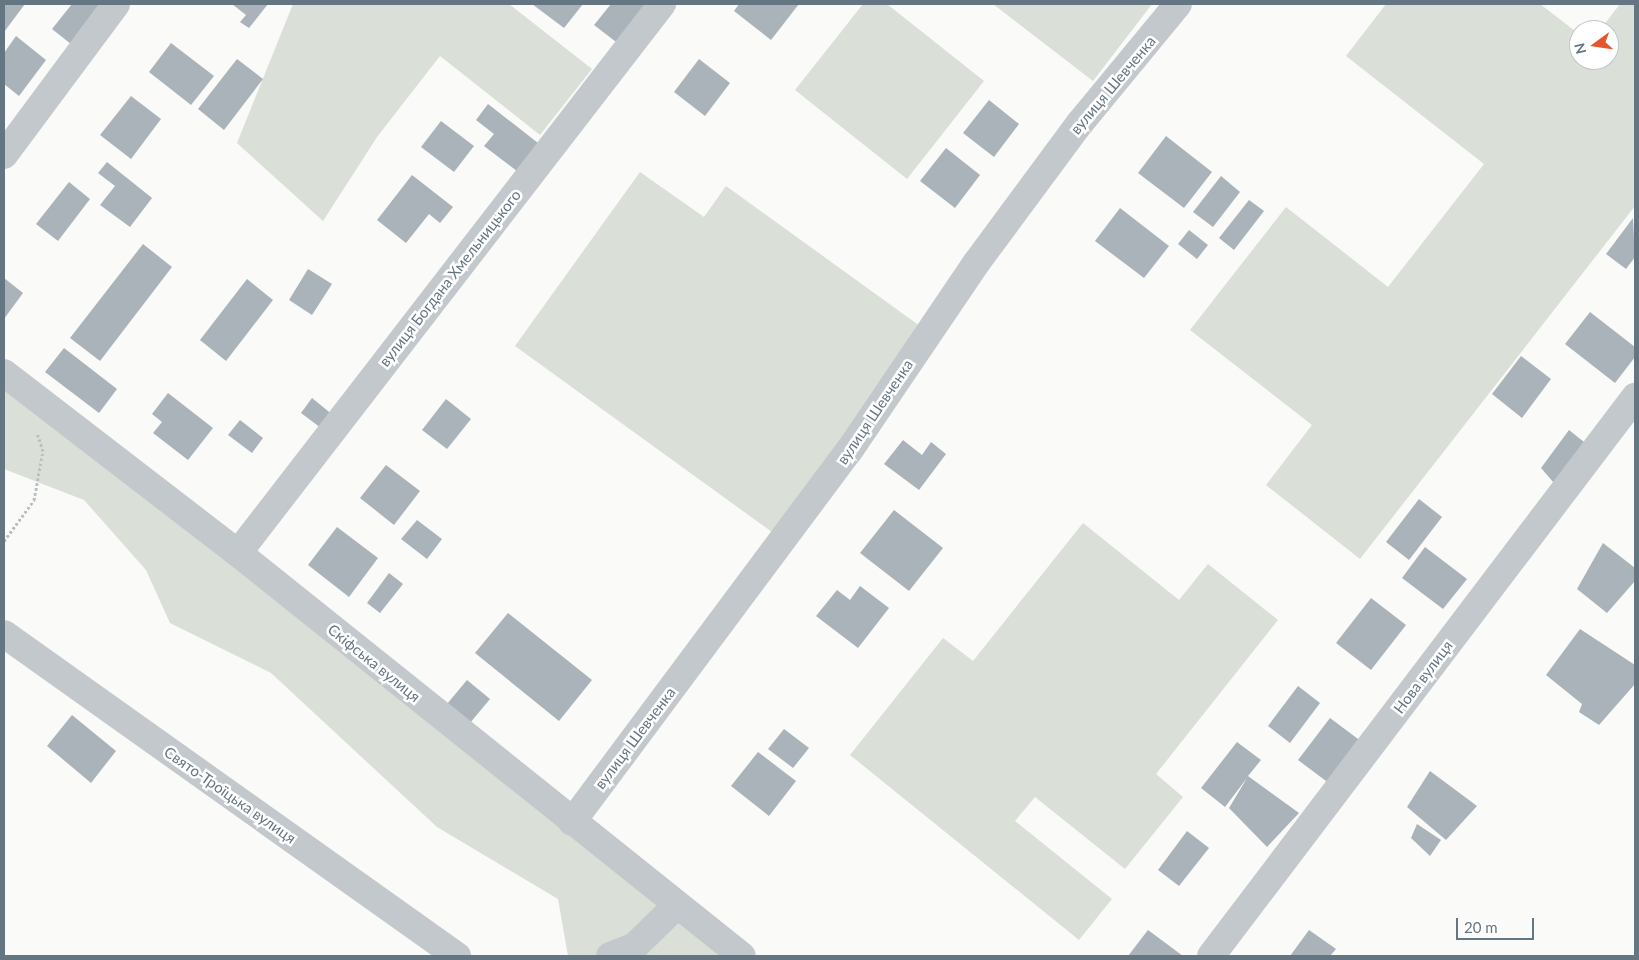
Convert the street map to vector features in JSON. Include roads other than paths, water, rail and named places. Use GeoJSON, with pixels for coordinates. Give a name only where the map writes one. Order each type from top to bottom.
{"type":"FeatureCollection","features":[{"type":"Feature","properties":{"kind":"street"},"geometry":{"type":"LineString","coordinates":[[4,155],[116,4]]}},
{"type":"Feature","properties":{"kind":"street","name":"вулиця Богдана Хмельницького"},"geometry":{"type":"LineString","coordinates":[[238,553],[662,4]]}},
{"type":"Feature","properties":{"kind":"street","name":"вулиця Шевченка"},"geometry":{"type":"LineString","coordinates":[[572,822],[849,452],[978,262],[1074,130],[1178,4]]}},
{"type":"Feature","properties":{"kind":"street","name":"Скіфська вулиця"},"geometry":{"type":"LineString","coordinates":[[13,380],[238,553],[676,906],[742,956]]}},
{"type":"Feature","properties":{"kind":"street","name":"Нова вулиця"},"geometry":{"type":"LineString","coordinates":[[1211,956],[1635,397]]}},
{"type":"Feature","properties":{"kind":"street","name":"Свято-Троїцька вулиця"},"geometry":{"type":"LineString","coordinates":[[4,634],[457,956]]}},
{"type":"Feature","properties":{"kind":"street"},"geometry":{"type":"LineString","coordinates":[[610,956],[634,947],[676,906]]}}]}
